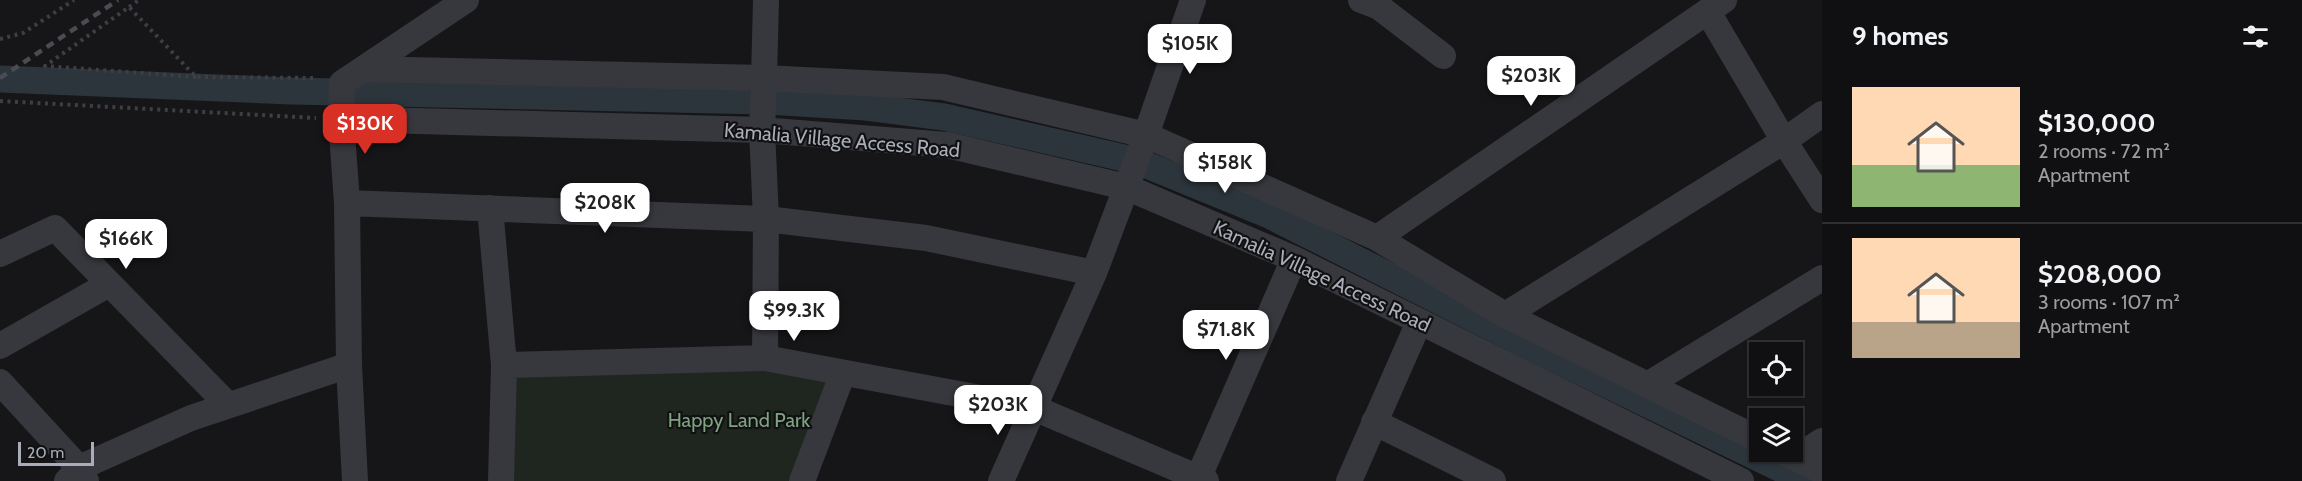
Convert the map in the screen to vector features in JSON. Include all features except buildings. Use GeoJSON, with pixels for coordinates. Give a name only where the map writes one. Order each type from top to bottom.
{"type":"FeatureCollection","features":[{"type":"Feature","properties":{"kind":"street"},"geometry":{"type":"LineString","coordinates":[[355,481],[349,365],[347,203],[341,114],[351,77],[466,0]]}},
{"type":"Feature","properties":{"kind":"street"},"geometry":{"type":"LineString","coordinates":[[765,358],[766,219],[762,130],[766,0]]}},
{"type":"Feature","properties":{"kind":"street"},"geometry":{"type":"LineString","coordinates":[[1001,481],[1094,273],[1146,135],[1193,0]]}},
{"type":"Feature","properties":{"kind":"street"},"geometry":{"type":"LineString","coordinates":[[1377,2],[1443,56]]}},
{"type":"Feature","properties":{"kind":"street"},"geometry":{"type":"LineString","coordinates":[[1377,238],[1716,6],[1784,141],[1822,200]]}},
{"type":"Feature","properties":{"kind":"street"},"geometry":{"type":"LineString","coordinates":[[351,77],[764,78],[943,87],[1146,135],[1377,238],[1505,315],[1749,435]]}},
{"type":"Feature","properties":{"kind":"street","name":"Kamalia Village Access Road"},"geometry":{"type":"LineString","coordinates":[[341,114],[762,130],[947,146],[1126,187],[1294,259],[1741,481]]}},
{"type":"Feature","properties":{"kind":"street"},"geometry":{"type":"LineString","coordinates":[[1505,315],[1784,141],[1822,114]]}},
{"type":"Feature","properties":{"kind":"street"},"geometry":{"type":"LineString","coordinates":[[347,203],[766,219],[926,238],[1094,273]]}},
{"type":"Feature","properties":{"kind":"street"},"geometry":{"type":"LineString","coordinates":[[490,208],[504,365],[501,481]]}},
{"type":"Feature","properties":{"kind":"street"},"geometry":{"type":"LineString","coordinates":[[0,254],[55,228],[228,405]]}},
{"type":"Feature","properties":{"kind":"street"},"geometry":{"type":"LineString","coordinates":[[504,365],[765,358],[1034,408],[1200,480],[1294,259]]}},
{"type":"Feature","properties":{"kind":"street"},"geometry":{"type":"LineString","coordinates":[[1647,385],[1822,278]]}},
{"type":"Feature","properties":{"kind":"street"},"geometry":{"type":"LineString","coordinates":[[0,346],[109,284]]}},
{"type":"Feature","properties":{"kind":"street"},"geometry":{"type":"LineString","coordinates":[[1349,481],[1419,322]]}},
{"type":"Feature","properties":{"kind":"street"},"geometry":{"type":"LineString","coordinates":[[0,382],[77,477],[191,418],[349,365]]}},
{"type":"Feature","properties":{"kind":"street"},"geometry":{"type":"LineString","coordinates":[[802,481],[843,373]]}},
{"type":"Feature","properties":{"kind":"street"},"geometry":{"type":"LineString","coordinates":[[1374,422],[1493,481]]}},
{"type":"Feature","properties":{"kind":"street"},"geometry":{"type":"LineString","coordinates":[[1803,449],[1822,441]]}},
{"type":"Feature","properties":{"kind":"street"},"geometry":{"type":"LineString","coordinates":[[1803,462],[1822,471]]}},
{"type":"Feature","properties":{"kind":"path"},"geometry":{"type":"LineString","coordinates":[[0,39],[23,33],[74,0]]}},
{"type":"Feature","properties":{"kind":"path"},"geometry":{"type":"LineString","coordinates":[[139,0],[45,66],[196,77],[351,77]]}},
{"type":"Feature","properties":{"kind":"path"},"geometry":{"type":"LineString","coordinates":[[129,7],[196,77]]}},
{"type":"Feature","properties":{"kind":"path"},"geometry":{"type":"LineString","coordinates":[[0,101],[341,114]]}},
{"type":"Feature","properties":{"kind":"green space","name":"Happy Land Park"},"geometry":{"type":"Polygon","coordinates":[[[765,358],[843,373],[801,481],[501,481],[504,371],[765,358]]]}},
{"type":"Feature","properties":{"kind":"waterway"},"geometry":{"type":"LineString","coordinates":[[0,79],[291,91],[766,101],[866,107],[944,117],[1137,161],[1269,215],[1542,353],[1806,481]]}},
{"type":"Feature","properties":{"kind":"railway"},"geometry":{"type":"LineString","coordinates":[[0,78],[118,0]]}}]}
